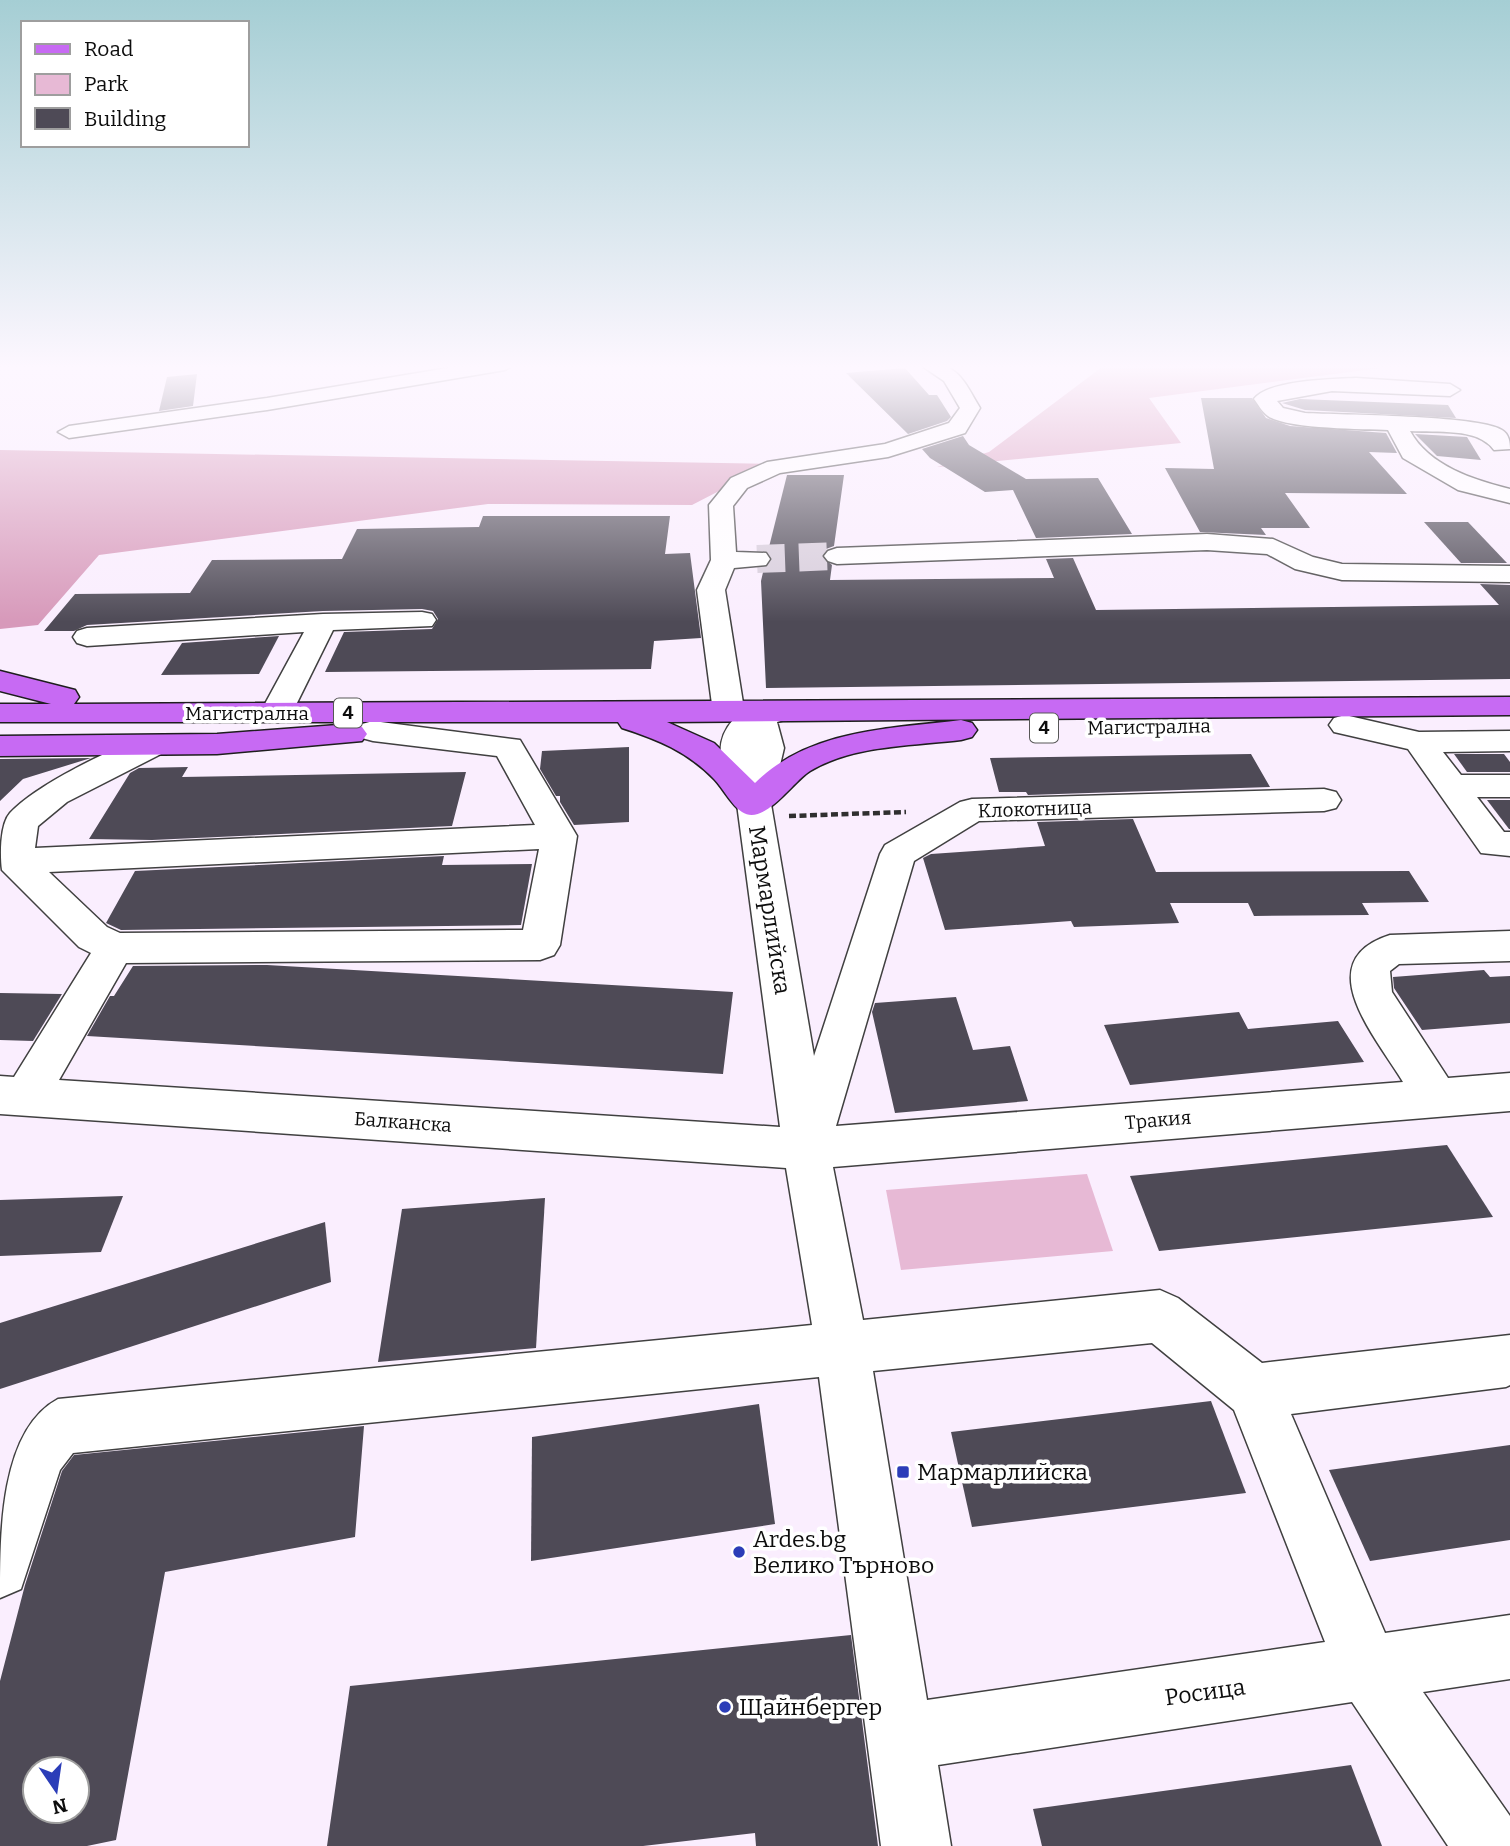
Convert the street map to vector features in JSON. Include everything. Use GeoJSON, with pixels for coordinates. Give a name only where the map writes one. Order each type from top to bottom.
{"type":"FeatureCollection","features":[{"type":"Feature","properties":{"kind":"main road"},"geometry":{"type":"LineString","coordinates":[[0,680],[19,688],[70,698],[191,713]]}},
{"type":"Feature","properties":{"kind":"main road","name":"Магистрална"},"geometry":{"type":"LineString","coordinates":[[579,713],[618,716],[753,716],[1510,706]]}},
{"type":"Feature","properties":{"kind":"main road","name":"Магистрална"},"geometry":{"type":"LineString","coordinates":[[0,713],[579,713],[753,716],[973,729],[1510,724]]}},
{"type":"Feature","properties":{"kind":"main road"},"geometry":{"type":"LineString","coordinates":[[0,746],[152,746],[304,739],[505,713]]}},
{"type":"Feature","properties":{"kind":"main road"},"geometry":{"type":"LineString","coordinates":[[618,716],[681,738],[708,752],[724,765],[755,810],[798,763],[844,747],[973,729]]}},
{"type":"Feature","properties":{"kind":"street"},"geometry":{"type":"LineString","coordinates":[[757,559],[724,560],[721,505],[739,483],[775,467],[887,450]]}},
{"type":"Feature","properties":{"kind":"street"},"geometry":{"type":"LineString","coordinates":[[1410,450],[1465,485],[1510,496]]}},
{"type":"Feature","properties":{"kind":"street"},"geometry":{"type":"LineString","coordinates":[[837,556],[1207,542],[1273,547],[1304,563],[1342,572],[1510,574]]}},
{"type":"Feature","properties":{"kind":"street","name":"Мармарлийска"},"geometry":{"type":"LineString","coordinates":[[724,560],[711,590],[753,716],[768,738],[769,754],[755,810],[806,1149],[842,1347],[916,1846]]}},
{"type":"Feature","properties":{"kind":"street"},"geometry":{"type":"LineString","coordinates":[[87,638],[323,622],[422,620]]}},
{"type":"Feature","properties":{"kind":"street"},"geometry":{"type":"LineString","coordinates":[[276,713],[323,622]]}},
{"type":"Feature","properties":{"kind":"street"},"geometry":{"type":"LineString","coordinates":[[1345,725],[1510,806]]}},
{"type":"Feature","properties":{"kind":"street"},"geometry":{"type":"LineString","coordinates":[[15,861],[93,937],[115,948],[540,945],[559,836],[509,747],[373,731]]}},
{"type":"Feature","properties":{"kind":"street"},"geometry":{"type":"LineString","coordinates":[[1444,775],[1510,741]]}},
{"type":"Feature","properties":{"kind":"street"},"geometry":{"type":"LineString","coordinates":[[15,861],[21,822],[55,794],[152,746]]}},
{"type":"Feature","properties":{"kind":"street"},"geometry":{"type":"LineString","coordinates":[[1444,775],[1510,766]]}},
{"type":"Feature","properties":{"kind":"street"},"geometry":{"type":"LineString","coordinates":[[1444,775],[1510,786]]}},
{"type":"Feature","properties":{"kind":"street"},"geometry":{"type":"LineString","coordinates":[[1444,775],[1494,844],[1510,844]]}},
{"type":"Feature","properties":{"kind":"street","name":"Клокотница"},"geometry":{"type":"LineString","coordinates":[[806,1149],[898,854],[972,810],[1324,800]]}},
{"type":"Feature","properties":{"kind":"street"},"geometry":{"type":"LineString","coordinates":[[15,861],[559,836]]}},
{"type":"Feature","properties":{"kind":"street"},"geometry":{"type":"LineString","coordinates":[[1436,1098],[1371,994],[1370,965],[1390,950],[1510,946]]}},
{"type":"Feature","properties":{"kind":"street"},"geometry":{"type":"LineString","coordinates":[[13,1096],[115,948]]}},
{"type":"Feature","properties":{"kind":"street","name":"Тракия"},"geometry":{"type":"LineString","coordinates":[[806,1149],[1510,1092]]}},
{"type":"Feature","properties":{"kind":"street","name":"Балканска"},"geometry":{"type":"LineString","coordinates":[[13,1096],[806,1149]]}},
{"type":"Feature","properties":{"kind":"street"},"geometry":{"type":"LineString","coordinates":[[0,1568],[36,1455],[58,1427],[1160,1316],[1254,1391],[1368,1669],[1489,1846]]}},
{"type":"Feature","properties":{"kind":"street"},"geometry":{"type":"LineString","coordinates":[[1254,1391],[1506,1360]]}},
{"type":"Feature","properties":{"kind":"street","name":"Росица"},"geometry":{"type":"LineString","coordinates":[[900,1737],[1510,1647]]}},
{"type":"Feature","properties":{"kind":"path"},"geometry":{"type":"LineString","coordinates":[[755,810],[972,810]]}},
{"type":"Feature","properties":{"kind":"green space"},"geometry":{"type":"Polygon","coordinates":[[[1087,1174],[1113,1251],[901,1270],[886,1190],[1087,1174]]]}},
{"type":"Feature","properties":{"kind":"shaded area"},"geometry":{"type":"Polygon","coordinates":[[[0,450],[771,464],[692,505],[488,504],[99,555],[38,625],[0,629],[0,450]]]}},
{"type":"Feature","properties":{"kind":"shaded area"},"geometry":{"type":"Polygon","coordinates":[[[991,450],[1108,450],[937,467],[991,450]]]}},
{"type":"Feature","properties":{"kind":"building"},"geometry":{"type":"Polygon","coordinates":[[[923,450],[978,450],[1026,479],[1098,478],[1132,534],[1036,538],[1013,490],[985,492],[930,458],[923,450]]]}},
{"type":"Feature","properties":{"kind":"building"},"geometry":{"type":"Polygon","coordinates":[[[1211,450],[1395,450],[1397,453],[1369,452],[1407,494],[1285,493],[1310,528],[1261,528],[1266,535],[1200,532],[1165,468],[1214,469],[1211,450]]]}},
{"type":"Feature","properties":{"kind":"building"},"geometry":{"type":"Polygon","coordinates":[[[1431,450],[1475,450],[1481,460],[1437,456],[1431,450]]]}},
{"type":"Feature","properties":{"kind":"building"},"geometry":{"type":"Polygon","coordinates":[[[787,475],[844,475],[834,546],[826,549],[821,556],[832,565],[830,580],[1054,578],[1046,559],[1073,558],[1096,610],[1499,605],[1480,584],[1510,585],[1510,679],[766,688],[761,581],[764,568],[772,560],[768,551],[787,475]]]}},
{"type":"Feature","properties":{"kind":"building"},"geometry":{"type":"Polygon","coordinates":[[[483,516],[670,516],[665,554],[690,553],[701,638],[654,641],[651,669],[325,672],[344,632],[432,629],[438,619],[433,611],[422,609],[323,611],[87,625],[74,631],[44,631],[75,594],[190,593],[212,560],[342,559],[357,529],[479,527],[483,516]]]}},
{"type":"Feature","properties":{"kind":"building"},"geometry":{"type":"Polygon","coordinates":[[[1424,522],[1468,522],[1507,563],[1461,563],[1424,522]]]}},
{"type":"Feature","properties":{"kind":"building"},"geometry":{"type":"Polygon","coordinates":[[[279,636],[259,674],[161,675],[182,643],[279,636]]]}},
{"type":"Feature","properties":{"kind":"building"},"geometry":{"type":"Polygon","coordinates":[[[629,747],[629,822],[574,825],[560,802],[560,796],[556,796],[540,769],[542,751],[629,747]]]}},
{"type":"Feature","properties":{"kind":"building"},"geometry":{"type":"Polygon","coordinates":[[[1251,754],[1270,787],[1028,795],[1026,792],[999,792],[990,758],[1251,754]]]}},
{"type":"Feature","properties":{"kind":"building"},"geometry":{"type":"Polygon","coordinates":[[[1454,754],[1504,754],[1510,762],[1510,772],[1467,772],[1454,754]]]}},
{"type":"Feature","properties":{"kind":"building"},"geometry":{"type":"Polygon","coordinates":[[[91,758],[23,779],[0,801],[0,759],[91,758]]]}},
{"type":"Feature","properties":{"kind":"building"},"geometry":{"type":"Polygon","coordinates":[[[188,767],[182,777],[466,772],[452,826],[152,840],[89,839],[130,773],[139,768],[188,767]]]}},
{"type":"Feature","properties":{"kind":"building"},"geometry":{"type":"Polygon","coordinates":[[[1487,800],[1510,800],[1510,829],[1509,829],[1487,800]]]}},
{"type":"Feature","properties":{"kind":"building"},"geometry":{"type":"Polygon","coordinates":[[[1133,819],[1156,872],[1409,871],[1429,902],[1362,903],[1369,915],[1254,916],[1248,903],[1170,903],[1179,923],[1074,927],[1071,921],[945,930],[923,858],[931,854],[1045,846],[1037,822],[1133,819]]]}},
{"type":"Feature","properties":{"kind":"building"},"geometry":{"type":"Polygon","coordinates":[[[444,856],[442,865],[532,864],[521,925],[121,930],[106,923],[135,871],[444,856]]]}},
{"type":"Feature","properties":{"kind":"building"},"geometry":{"type":"Polygon","coordinates":[[[267,965],[733,992],[723,1074],[87,1036],[110,996],[114,996],[133,966],[267,965]]]}},
{"type":"Feature","properties":{"kind":"building"},"geometry":{"type":"Polygon","coordinates":[[[1484,970],[1490,977],[1510,976],[1510,1023],[1422,1030],[1394,988],[1393,977],[1484,970]]]}},
{"type":"Feature","properties":{"kind":"building"},"geometry":{"type":"Polygon","coordinates":[[[0,993],[62,994],[33,1041],[0,1040],[0,993]]]}},
{"type":"Feature","properties":{"kind":"building"},"geometry":{"type":"Polygon","coordinates":[[[956,997],[973,1050],[1010,1046],[1028,1101],[895,1113],[872,1012],[875,1003],[956,997]]]}},
{"type":"Feature","properties":{"kind":"building"},"geometry":{"type":"Polygon","coordinates":[[[1239,1012],[1248,1029],[1338,1021],[1364,1062],[1130,1085],[1104,1025],[1239,1012]]]}},
{"type":"Feature","properties":{"kind":"building"},"geometry":{"type":"Polygon","coordinates":[[[1447,1145],[1493,1217],[1159,1251],[1130,1176],[1447,1145]]]}},
{"type":"Feature","properties":{"kind":"building"},"geometry":{"type":"Polygon","coordinates":[[[123,1196],[101,1252],[0,1256],[0,1200],[123,1196]]]}},
{"type":"Feature","properties":{"kind":"building"},"geometry":{"type":"Polygon","coordinates":[[[545,1198],[536,1348],[378,1362],[402,1209],[545,1198]]]}},
{"type":"Feature","properties":{"kind":"building"},"geometry":{"type":"Polygon","coordinates":[[[325,1222],[331,1282],[0,1389],[0,1323],[325,1222]]]}},
{"type":"Feature","properties":{"kind":"building"},"geometry":{"type":"Polygon","coordinates":[[[1211,1401],[1246,1493],[972,1527],[951,1432],[1211,1401]]]}},
{"type":"Feature","properties":{"kind":"building"},"geometry":{"type":"Polygon","coordinates":[[[759,1404],[775,1524],[531,1561],[532,1437],[759,1404]]]}},
{"type":"Feature","properties":{"kind":"building"},"geometry":{"type":"Polygon","coordinates":[[[364,1426],[355,1537],[165,1572],[116,1840],[87,1846],[0,1846],[0,1681],[25,1585],[62,1471],[74,1455],[364,1426]]]}},
{"type":"Feature","properties":{"kind":"building"},"geometry":{"type":"Polygon","coordinates":[[[1510,1445],[1510,1540],[1370,1561],[1329,1470],[1510,1445]]]}},
{"type":"Feature","properties":{"kind":"building"},"geometry":{"type":"Polygon","coordinates":[[[851,1635],[878,1846],[756,1846],[755,1833],[643,1846],[327,1846],[350,1686],[851,1635]]]}},
{"type":"Feature","properties":{"kind":"building"},"geometry":{"type":"Polygon","coordinates":[[[1351,1765],[1382,1846],[1042,1846],[1033,1809],[1351,1765]]]}},
{"type":"Feature","properties":{"kind":"tunnel"},"geometry":{"type":"LineString","coordinates":[[757,559],[837,556]]}},
{"type":"Feature","properties":{"kind":"place","name":"Мармарлийска"},"geometry":{"type":"Point","coordinates":[903,1472]}},
{"type":"Feature","properties":{"kind":"place","name":"Ardes.bg Велико Търново"},"geometry":{"type":"Point","coordinates":[739,1552]}},
{"type":"Feature","properties":{"kind":"place","name":"Щайнбергер"},"geometry":{"type":"Point","coordinates":[725,1707]}}]}
